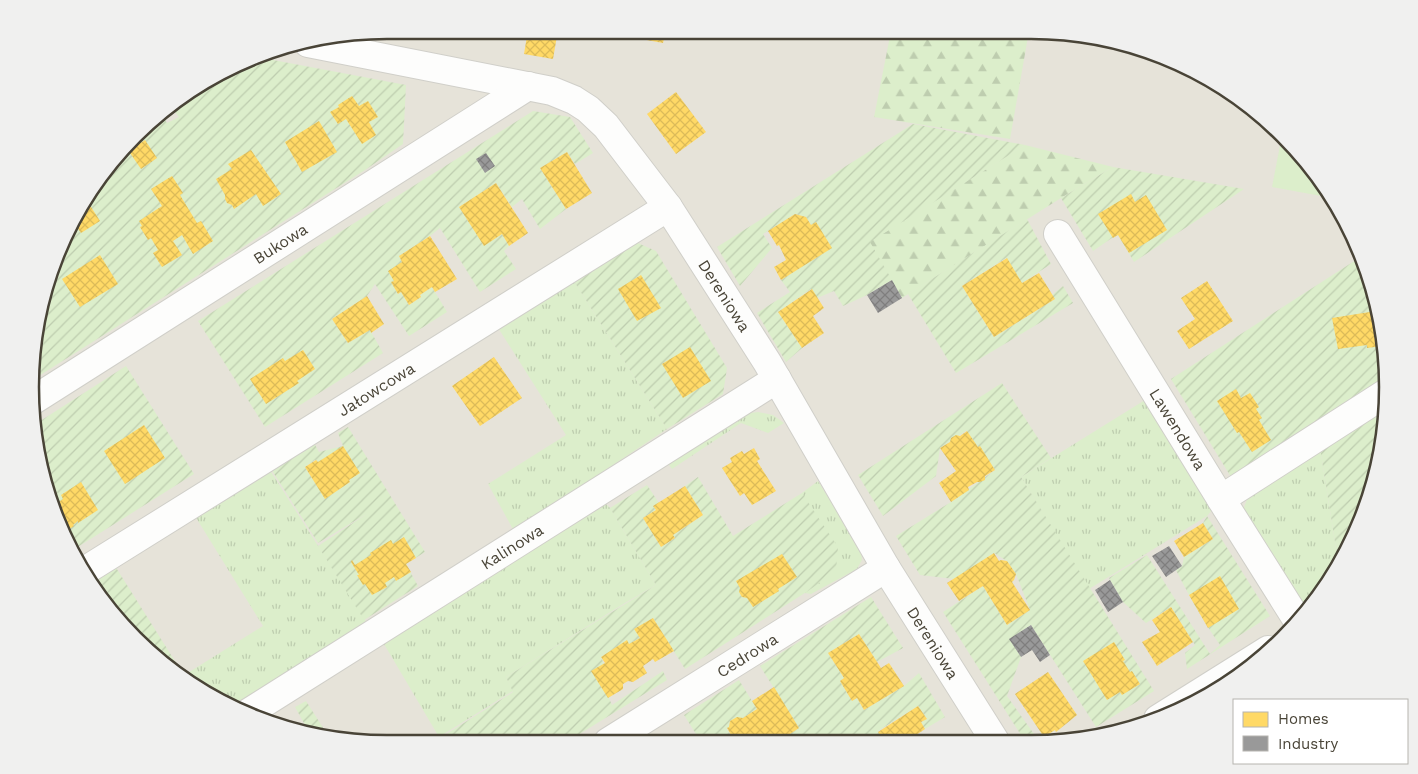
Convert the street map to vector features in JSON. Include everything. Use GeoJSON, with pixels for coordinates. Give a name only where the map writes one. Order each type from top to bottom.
{"type":"FeatureCollection","features":[{"type":"Feature","properties":{"kind":"street","name":"Dereniowa"},"geometry":{"type":"LineString","coordinates":[[319,45],[552,91],[574,100],[588,109],[606,126],[668,207],[777,379],[886,568],[992,735]]}},
{"type":"Feature","properties":{"kind":"street","name":"Bukowa"},"geometry":{"type":"LineString","coordinates":[[39,398],[528,86]]}},
{"type":"Feature","properties":{"kind":"street","name":"Jałowcowa"},"geometry":{"type":"LineString","coordinates":[[89,568],[668,207]]}},
{"type":"Feature","properties":{"kind":"street","name":"Lawendowa"},"geometry":{"type":"LineString","coordinates":[[1058,234],[1294,615]]}},
{"type":"Feature","properties":{"kind":"street","name":"Kalinowa"},"geometry":{"type":"LineString","coordinates":[[254,709],[777,379]]}},
{"type":"Feature","properties":{"kind":"street"},"geometry":{"type":"LineString","coordinates":[[1221,499],[1379,397]]}},
{"type":"Feature","properties":{"kind":"street","name":"Cedrowa"},"geometry":{"type":"LineString","coordinates":[[619,735],[886,568]]}},
{"type":"Feature","properties":{"kind":"shaded area"},"geometry":{"type":"Polygon","coordinates":[[[364,39],[1054,39],[1099,45],[1143,57],[1205,85],[1261,125],[1293,157],[1321,194],[1333,213],[1353,254],[1373,319],[1379,364],[1379,410],[1373,455],[1361,499],[1333,561],[1293,617],[1261,649],[1205,689],[1143,717],[1099,729],[1054,735],[364,735],[319,729],[275,717],[213,689],[157,649],[125,617],[85,561],[65,520],[45,455],[39,410],[39,364],[45,319],[57,275],[85,213],[125,157],[157,125],[213,85],[254,65],[319,45],[364,39]]]}},
{"type":"Feature","properties":{"kind":"green space"},"geometry":{"type":"Polygon","coordinates":[[[889,39],[1028,39],[1010,139],[874,117],[889,39]]]}},
{"type":"Feature","properties":{"kind":"green space"},"geometry":{"type":"Polygon","coordinates":[[[269,59],[406,85],[403,144],[365,170],[39,376],[45,319],[57,275],[85,213],[125,157],[165,119],[167,123],[179,117],[175,111],[194,97],[213,85],[269,59]]]}},
{"type":"Feature","properties":{"kind":"green space"},"geometry":{"type":"Polygon","coordinates":[[[533,111],[570,117],[593,153],[575,164],[567,152],[540,168],[566,209],[540,229],[522,199],[512,207],[496,183],[459,207],[484,245],[502,234],[509,246],[504,251],[516,269],[480,292],[440,228],[399,256],[402,262],[392,283],[398,294],[401,292],[409,305],[432,287],[447,312],[409,336],[375,284],[367,296],[332,319],[348,343],[370,330],[383,353],[265,427],[198,321],[533,111]]]}},
{"type":"Feature","properties":{"kind":"green space"},"geometry":{"type":"Polygon","coordinates":[[[913,124],[1025,145],[870,242],[892,280],[867,295],[843,306],[834,291],[817,298],[811,289],[778,312],[802,348],[786,362],[757,313],[790,292],[781,280],[831,248],[816,223],[811,225],[806,217],[795,214],[763,234],[772,248],[740,286],[717,247],[913,124]]]}},
{"type":"Feature","properties":{"kind":"green space"},"geometry":{"type":"Polygon","coordinates":[[[1280,144],[1293,157],[1322,196],[1272,187],[1280,144]]]}},
{"type":"Feature","properties":{"kind":"green space"},"geometry":{"type":"Polygon","coordinates":[[[1025,145],[1113,167],[902,298],[869,242],[1025,145]]]}},
{"type":"Feature","properties":{"kind":"green space"},"geometry":{"type":"Polygon","coordinates":[[[1113,167],[1244,189],[1134,262],[1118,235],[1093,251],[1061,198],[1113,167]]]}},
{"type":"Feature","properties":{"kind":"green space"},"geometry":{"type":"Polygon","coordinates":[[[1027,219],[1051,264],[1022,283],[1006,258],[962,286],[994,337],[1055,299],[1052,295],[1063,286],[1073,303],[956,373],[908,294],[1027,219]]]}},
{"type":"Feature","properties":{"kind":"green space"},"geometry":{"type":"Polygon","coordinates":[[[631,240],[656,251],[727,368],[723,394],[667,429],[572,278],[631,240]]]}},
{"type":"Feature","properties":{"kind":"green space"},"geometry":{"type":"Polygon","coordinates":[[[1355,260],[1373,319],[1379,364],[1379,386],[1231,477],[1171,379],[1355,260]]]}},
{"type":"Feature","properties":{"kind":"green space"},"geometry":{"type":"Polygon","coordinates":[[[572,278],[667,429],[514,531],[488,484],[566,435],[495,323],[572,278]]]}},
{"type":"Feature","properties":{"kind":"green space"},"geometry":{"type":"Polygon","coordinates":[[[126,366],[194,474],[78,547],[57,499],[45,455],[40,421],[126,366]]]}},
{"type":"Feature","properties":{"kind":"green space"},"geometry":{"type":"Polygon","coordinates":[[[1002,383],[1051,458],[1021,477],[1154,691],[1096,727],[1031,625],[1010,639],[1021,657],[1007,696],[1034,734],[1021,735],[943,612],[983,586],[1007,625],[1030,610],[1016,574],[1007,561],[994,553],[954,579],[920,575],[896,536],[951,502],[995,470],[966,431],[940,448],[936,476],[883,516],[858,475],[1002,383]]]}},
{"type":"Feature","properties":{"kind":"green space"},"geometry":{"type":"Polygon","coordinates":[[[1145,400],[1212,510],[1207,516],[1089,589],[1021,477],[1145,400]]]}},
{"type":"Feature","properties":{"kind":"green space"},"geometry":{"type":"Polygon","coordinates":[[[1379,411],[1373,455],[1361,499],[1337,553],[1320,448],[1379,411]]]}},
{"type":"Feature","properties":{"kind":"green space"},"geometry":{"type":"Polygon","coordinates":[[[758,412],[773,415],[784,423],[768,433],[741,423],[672,469],[666,461],[743,414],[758,412]]]}},
{"type":"Feature","properties":{"kind":"green space"},"geometry":{"type":"Polygon","coordinates":[[[348,427],[425,552],[406,564],[418,586],[364,620],[318,546],[368,513],[318,543],[271,469],[313,441],[319,452],[343,446],[338,433],[348,427]],[[315,460],[305,467],[325,498],[350,482],[349,480],[315,460]]]}},
{"type":"Feature","properties":{"kind":"green space"},"geometry":{"type":"Polygon","coordinates":[[[1320,448],[1337,553],[1321,580],[1303,604],[1295,598],[1243,510],[1251,489],[1320,448]]]}},
{"type":"Feature","properties":{"kind":"green space"},"geometry":{"type":"Polygon","coordinates":[[[268,467],[367,623],[241,703],[213,689],[188,673],[263,626],[195,516],[268,467]]]}},
{"type":"Feature","properties":{"kind":"green space"},"geometry":{"type":"Polygon","coordinates":[[[698,477],[733,536],[802,493],[838,547],[836,571],[808,591],[685,669],[653,618],[635,629],[640,638],[629,644],[627,641],[601,657],[612,705],[663,671],[667,680],[578,735],[445,735],[513,692],[506,677],[656,585],[610,508],[647,485],[659,503],[653,506],[656,510],[643,518],[661,547],[675,538],[673,535],[703,515],[685,486],[698,477]]]}},
{"type":"Feature","properties":{"kind":"green space"},"geometry":{"type":"Polygon","coordinates":[[[818,481],[861,550],[862,560],[857,569],[811,594],[805,593],[802,493],[818,481]]]}},
{"type":"Feature","properties":{"kind":"green space"},"geometry":{"type":"Polygon","coordinates":[[[606,504],[656,585],[506,677],[513,691],[442,735],[438,735],[384,644],[606,504]]]}},
{"type":"Feature","properties":{"kind":"green space"},"geometry":{"type":"Polygon","coordinates":[[[1207,516],[1270,616],[1187,669],[1185,653],[1195,645],[1171,607],[1146,623],[1123,602],[1109,578],[1147,555],[1210,654],[1220,645],[1196,608],[1176,570],[1182,566],[1184,557],[1213,539],[1203,523],[1207,516]]]}},
{"type":"Feature","properties":{"kind":"green space"},"geometry":{"type":"Polygon","coordinates":[[[115,566],[177,665],[157,649],[125,617],[96,578],[115,566]]]}},
{"type":"Feature","properties":{"kind":"green space"},"geometry":{"type":"Polygon","coordinates":[[[871,597],[903,648],[877,662],[859,634],[828,653],[844,678],[840,681],[852,701],[857,698],[864,710],[904,686],[919,673],[945,717],[925,729],[921,722],[927,719],[918,706],[878,731],[880,735],[788,735],[799,728],[760,666],[871,597]]]}},
{"type":"Feature","properties":{"kind":"green space"},"geometry":{"type":"Polygon","coordinates":[[[739,680],[757,709],[743,718],[730,721],[727,729],[731,735],[697,735],[684,715],[739,680]]]}},
{"type":"Feature","properties":{"kind":"green space"},"geometry":{"type":"Polygon","coordinates":[[[306,701],[324,730],[305,725],[295,707],[306,701]]]}},
{"type":"Feature","properties":{"kind":"building: Homes"},"geometry":{"type":"Polygon","coordinates":[[[526,39],[556,39],[553,59],[524,54],[526,39]]]}},
{"type":"Feature","properties":{"kind":"building: Homes"},"geometry":{"type":"Polygon","coordinates":[[[641,39],[664,39],[663,43],[641,39]]]}},
{"type":"Feature","properties":{"kind":"building: Homes"},"geometry":{"type":"Polygon","coordinates":[[[676,92],[706,132],[676,154],[647,114],[676,92]]]}},
{"type":"Feature","properties":{"kind":"building: Homes"},"geometry":{"type":"Polygon","coordinates":[[[352,96],[359,106],[368,101],[378,117],[369,122],[376,135],[362,144],[346,119],[338,124],[330,112],[352,96]]]}},
{"type":"Feature","properties":{"kind":"building: Homes"},"geometry":{"type":"Polygon","coordinates":[[[319,121],[337,152],[302,172],[285,142],[319,121]]]}},
{"type":"Feature","properties":{"kind":"building: Homes"},"geometry":{"type":"Polygon","coordinates":[[[145,140],[157,158],[141,169],[130,153],[128,154],[145,140]]]}},
{"type":"Feature","properties":{"kind":"building: Homes"},"geometry":{"type":"Polygon","coordinates":[[[251,150],[281,194],[263,206],[256,194],[234,209],[232,205],[227,203],[225,195],[216,179],[232,169],[228,164],[251,150]]]}},
{"type":"Feature","properties":{"kind":"building: Homes"},"geometry":{"type":"Polygon","coordinates":[[[567,152],[592,193],[566,209],[540,168],[567,152]]]}},
{"type":"Feature","properties":{"kind":"building: Homes"},"geometry":{"type":"Polygon","coordinates":[[[172,176],[183,193],[180,195],[197,223],[201,221],[213,241],[193,254],[182,235],[173,241],[182,255],[162,267],[153,253],[158,250],[151,238],[148,240],[140,227],[142,226],[139,221],[162,206],[151,189],[172,176]]]}},
{"type":"Feature","properties":{"kind":"building: Homes"},"geometry":{"type":"Polygon","coordinates":[[[496,183],[528,233],[509,246],[502,234],[484,246],[459,207],[496,183]]]}},
{"type":"Feature","properties":{"kind":"building: Homes"},"geometry":{"type":"Polygon","coordinates":[[[1131,194],[1135,202],[1146,195],[1167,230],[1129,253],[1118,235],[1113,238],[1098,214],[1131,194]]]}},
{"type":"Feature","properties":{"kind":"building: Homes"},"geometry":{"type":"Polygon","coordinates":[[[90,205],[100,221],[81,233],[78,228],[90,205]]]}},
{"type":"Feature","properties":{"kind":"building: Homes"},"geometry":{"type":"Polygon","coordinates":[[[795,214],[806,217],[811,225],[816,222],[832,248],[781,280],[774,267],[786,260],[779,245],[777,246],[768,231],[795,214]]]}},
{"type":"Feature","properties":{"kind":"building: Homes"},"geometry":{"type":"Polygon","coordinates":[[[430,236],[457,279],[435,292],[432,287],[409,305],[401,292],[398,294],[391,282],[394,281],[388,271],[402,262],[399,256],[430,236]]]}},
{"type":"Feature","properties":{"kind":"building: Homes"},"geometry":{"type":"Polygon","coordinates":[[[100,255],[118,284],[80,307],[62,279],[100,255]]]}},
{"type":"Feature","properties":{"kind":"building: Homes"},"geometry":{"type":"Polygon","coordinates":[[[1007,258],[1022,283],[1039,273],[1055,299],[994,337],[962,286],[1007,258]]]}},
{"type":"Feature","properties":{"kind":"building: Homes"},"geometry":{"type":"Polygon","coordinates":[[[641,275],[661,308],[637,321],[618,289],[641,275]]]}},
{"type":"Feature","properties":{"kind":"building: Homes"},"geometry":{"type":"Polygon","coordinates":[[[1207,281],[1233,321],[1189,349],[1177,331],[1195,319],[1181,298],[1207,281]]]}},
{"type":"Feature","properties":{"kind":"building: Homes"},"geometry":{"type":"Polygon","coordinates":[[[812,289],[824,308],[813,316],[824,333],[802,348],[778,312],[812,289]]]}},
{"type":"Feature","properties":{"kind":"building: Homes"},"geometry":{"type":"Polygon","coordinates":[[[367,296],[384,324],[371,333],[370,330],[348,343],[332,319],[367,296]]]}},
{"type":"Feature","properties":{"kind":"building: Homes"},"geometry":{"type":"Polygon","coordinates":[[[1371,312],[1377,347],[1367,348],[1367,345],[1338,349],[1332,318],[1371,312]]]}},
{"type":"Feature","properties":{"kind":"building: Homes"},"geometry":{"type":"Polygon","coordinates":[[[690,347],[711,381],[683,398],[662,364],[690,347]]]}},
{"type":"Feature","properties":{"kind":"building: Homes"},"geometry":{"type":"Polygon","coordinates":[[[303,350],[315,369],[297,381],[299,383],[266,404],[250,379],[283,358],[285,361],[303,350]]]}},
{"type":"Feature","properties":{"kind":"building: Homes"},"geometry":{"type":"Polygon","coordinates":[[[494,357],[522,398],[480,426],[452,386],[494,357]]]}},
{"type":"Feature","properties":{"kind":"building: Homes"},"geometry":{"type":"Polygon","coordinates":[[[1236,389],[1241,398],[1250,393],[1259,407],[1256,409],[1262,418],[1259,420],[1271,440],[1252,452],[1239,432],[1237,433],[1217,401],[1236,389]]]}},
{"type":"Feature","properties":{"kind":"building: Homes"},"geometry":{"type":"Polygon","coordinates":[[[144,425],[165,458],[125,484],[104,451],[144,425]]]}},
{"type":"Feature","properties":{"kind":"building: Homes"},"geometry":{"type":"Polygon","coordinates":[[[967,431],[978,447],[980,446],[995,470],[985,476],[985,480],[968,487],[969,490],[951,502],[939,483],[956,471],[940,448],[950,442],[951,438],[956,435],[960,436],[967,431]]]}},
{"type":"Feature","properties":{"kind":"building: Homes"},"geometry":{"type":"Polygon","coordinates":[[[343,446],[360,473],[325,499],[305,467],[316,460],[318,462],[343,446]]]}},
{"type":"Feature","properties":{"kind":"building: Homes"},"geometry":{"type":"Polygon","coordinates":[[[754,448],[760,459],[757,461],[776,491],[752,505],[744,493],[740,496],[722,468],[732,462],[730,458],[742,451],[744,454],[754,448]]]}},
{"type":"Feature","properties":{"kind":"building: Homes"},"geometry":{"type":"Polygon","coordinates":[[[81,482],[98,510],[78,523],[78,521],[69,529],[58,502],[63,499],[61,495],[81,482]]]}},
{"type":"Feature","properties":{"kind":"building: Homes"},"geometry":{"type":"Polygon","coordinates":[[[685,486],[703,515],[673,535],[675,538],[661,547],[643,518],[656,510],[653,506],[685,486]]]}},
{"type":"Feature","properties":{"kind":"building: Homes"},"geometry":{"type":"Polygon","coordinates":[[[1203,523],[1213,539],[1184,557],[1174,541],[1203,523]]]}},
{"type":"Feature","properties":{"kind":"building: Homes"},"geometry":{"type":"Polygon","coordinates":[[[404,537],[416,558],[406,564],[411,572],[396,581],[394,577],[385,583],[387,587],[372,595],[357,575],[359,575],[351,562],[352,560],[355,565],[391,540],[393,544],[404,537]]]}},
{"type":"Feature","properties":{"kind":"building: Homes"},"geometry":{"type":"Polygon","coordinates":[[[994,553],[999,561],[1007,561],[1016,574],[1012,582],[1030,610],[1007,625],[983,586],[959,601],[947,583],[994,553]]]}},
{"type":"Feature","properties":{"kind":"building: Homes"},"geometry":{"type":"Polygon","coordinates":[[[782,554],[797,577],[753,607],[747,598],[742,597],[736,581],[782,554]]]}},
{"type":"Feature","properties":{"kind":"building: Homes"},"geometry":{"type":"Polygon","coordinates":[[[1220,576],[1239,609],[1208,628],[1189,595],[1220,576]]]}},
{"type":"Feature","properties":{"kind":"building: Homes"},"geometry":{"type":"Polygon","coordinates":[[[1171,607],[1193,642],[1157,666],[1142,642],[1160,632],[1152,620],[1171,607]]]}},
{"type":"Feature","properties":{"kind":"building: Homes"},"geometry":{"type":"Polygon","coordinates":[[[653,618],[674,651],[655,662],[653,659],[643,666],[647,673],[633,682],[628,681],[623,684],[623,689],[608,698],[591,671],[605,663],[601,657],[627,640],[629,644],[640,638],[634,629],[653,618]]]}},
{"type":"Feature","properties":{"kind":"building: Homes"},"geometry":{"type":"Polygon","coordinates":[[[859,634],[881,668],[889,663],[904,686],[864,710],[857,698],[852,701],[840,681],[844,678],[828,653],[859,634]]]}},
{"type":"Feature","properties":{"kind":"building: Homes"},"geometry":{"type":"Polygon","coordinates":[[[1114,642],[1125,660],[1123,661],[1140,684],[1122,695],[1120,692],[1107,700],[1083,661],[1114,642]]]}},
{"type":"Feature","properties":{"kind":"building: Homes"},"geometry":{"type":"Polygon","coordinates":[[[1048,672],[1077,715],[1056,732],[1055,730],[1047,735],[1043,735],[1015,694],[1048,672]]]}},
{"type":"Feature","properties":{"kind":"building: Homes"},"geometry":{"type":"Polygon","coordinates":[[[774,687],[799,728],[788,735],[731,735],[727,728],[730,721],[737,717],[743,718],[757,709],[752,701],[774,687]]]}},
{"type":"Feature","properties":{"kind":"building: Homes"},"geometry":{"type":"Polygon","coordinates":[[[918,706],[927,719],[921,722],[925,729],[916,735],[880,735],[878,732],[918,706]]]}},
{"type":"Feature","properties":{"kind":"building: Industry"},"geometry":{"type":"Polygon","coordinates":[[[486,153],[495,166],[485,173],[476,159],[486,153]]]}},
{"type":"Feature","properties":{"kind":"building: Industry"},"geometry":{"type":"Polygon","coordinates":[[[892,280],[902,298],[878,313],[867,295],[892,280]]]}},
{"type":"Feature","properties":{"kind":"building: Industry"},"geometry":{"type":"Polygon","coordinates":[[[1169,546],[1182,566],[1166,577],[1152,556],[1169,546]]]}},
{"type":"Feature","properties":{"kind":"building: Industry"},"geometry":{"type":"Polygon","coordinates":[[[1110,580],[1123,602],[1108,612],[1095,590],[1110,580]]]}},
{"type":"Feature","properties":{"kind":"building: Industry"},"geometry":{"type":"Polygon","coordinates":[[[1031,625],[1050,655],[1040,662],[1032,650],[1021,657],[1009,639],[1031,625]]]}}]}
